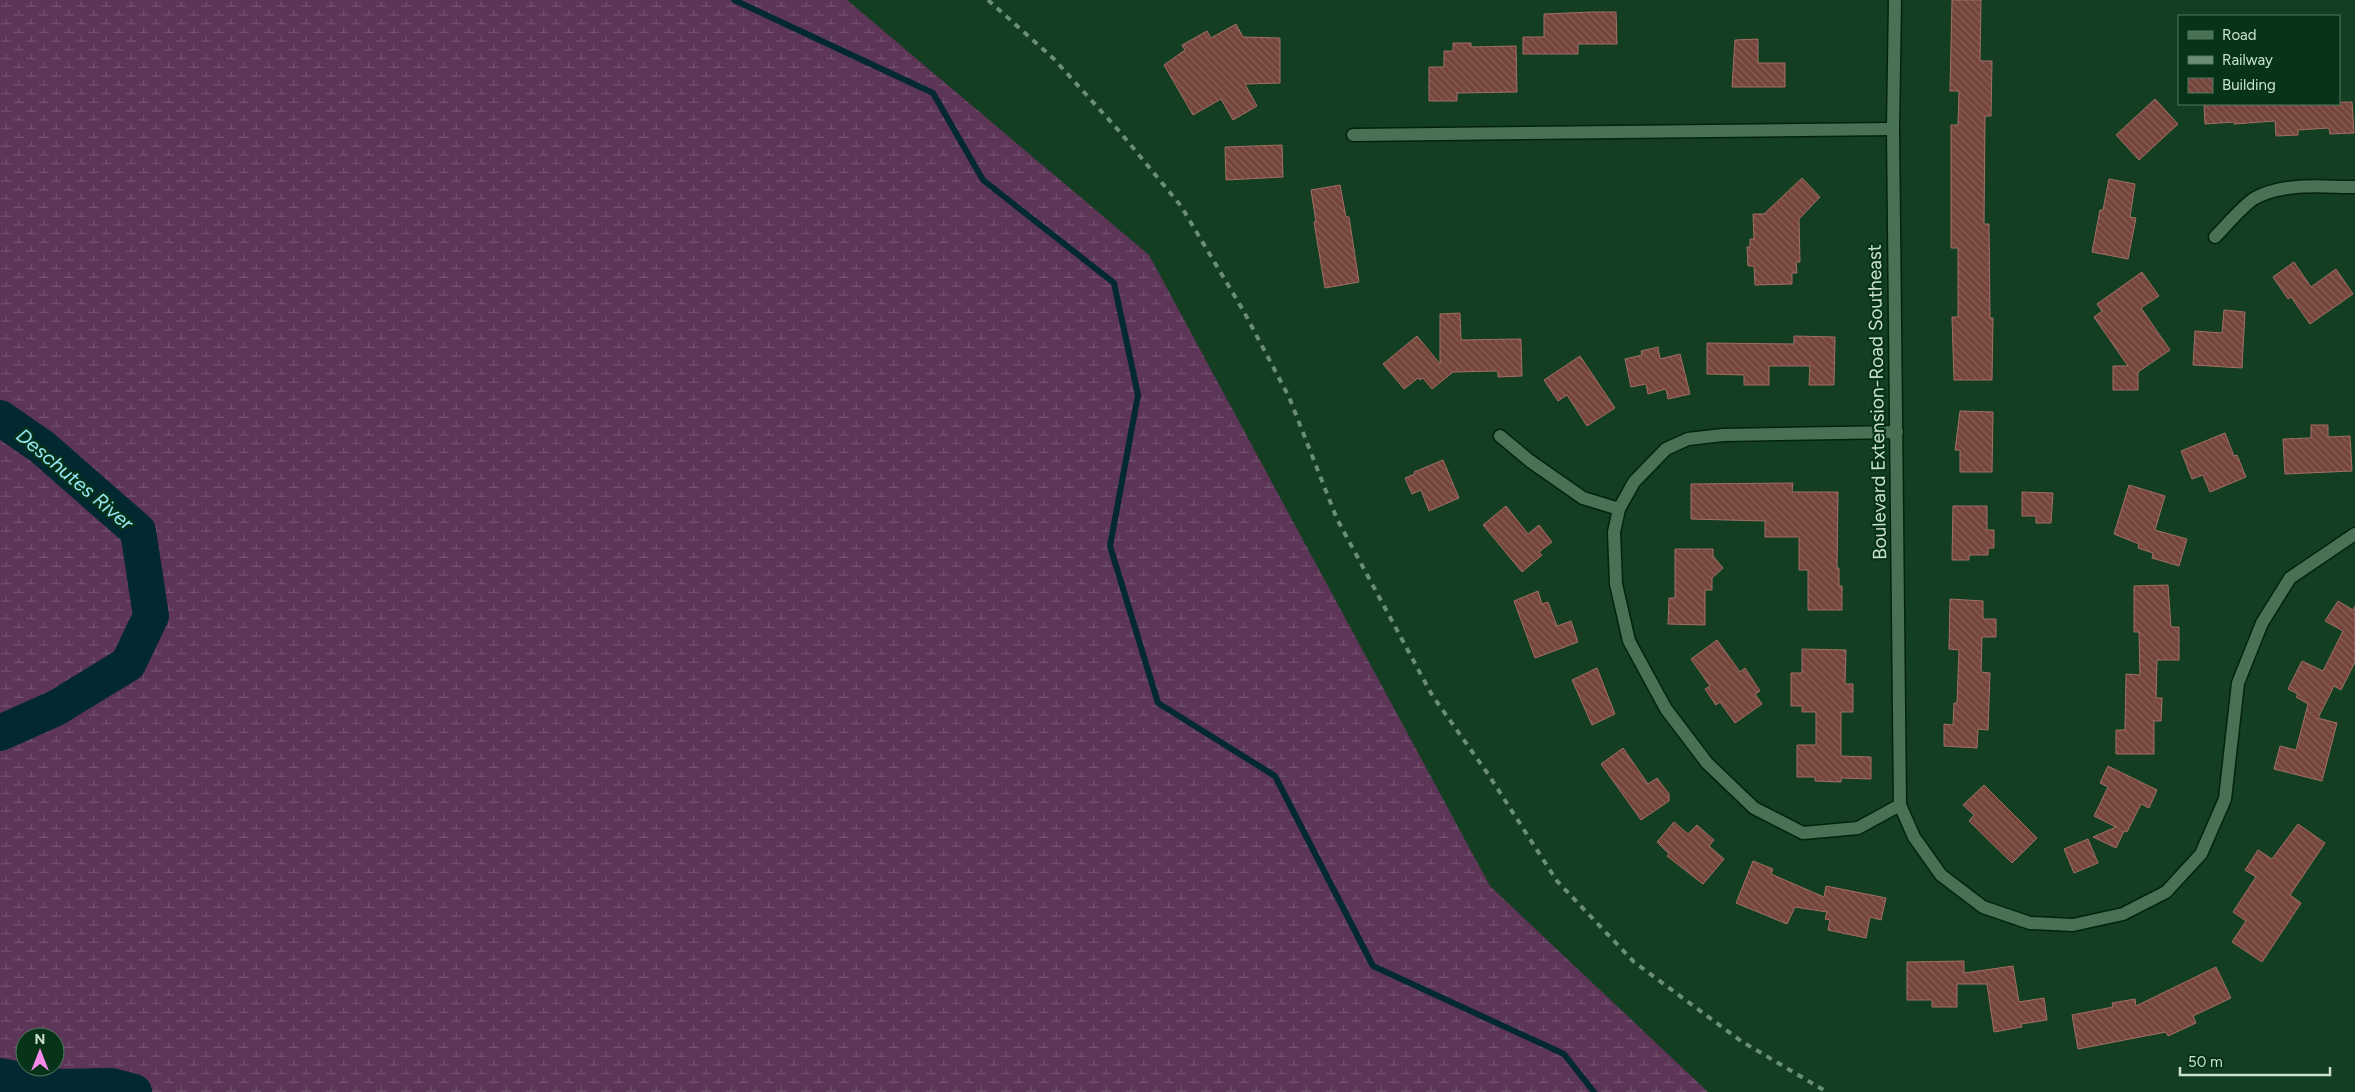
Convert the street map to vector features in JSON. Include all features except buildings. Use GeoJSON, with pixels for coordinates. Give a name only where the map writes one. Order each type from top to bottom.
{"type":"FeatureCollection","features":[{"type":"Feature","properties":{"kind":"street","name":"Boulevard Extension-Road Southeast"},"geometry":{"type":"LineString","coordinates":[[1895,0],[1893,129],[1900,805]]}},
{"type":"Feature","properties":{"kind":"street"},"geometry":{"type":"LineString","coordinates":[[1353,135],[1893,129]]}},
{"type":"Feature","properties":{"kind":"street"},"geometry":{"type":"LineString","coordinates":[[2215,237],[2253,199],[2274,190],[2298,187],[2355,187]]}},
{"type":"Feature","properties":{"kind":"street"},"geometry":{"type":"LineString","coordinates":[[1897,432],[1723,435],[1688,439],[1666,449],[1634,482],[1619,509],[1614,532],[1616,584],[1629,641],[1666,709],[1707,763],[1754,808],[1803,833],[1858,828],[1900,805],[1914,837],[1941,875],[1984,907],[2030,923],[2073,925],[2123,914],[2166,892],[2201,854],[2225,799],[2238,683],[2262,623],[2290,578],[2355,534]]}},
{"type":"Feature","properties":{"kind":"street"},"geometry":{"type":"LineString","coordinates":[[1500,436],[1530,461],[1583,498],[1619,509]]}},
{"type":"Feature","properties":{"kind":"green space"},"geometry":{"type":"Polygon","coordinates":[[[0,0],[847,0],[1149,255],[1490,886],[1708,1092],[0,1092],[0,0]]]}},
{"type":"Feature","properties":{"kind":"waterway"},"geometry":{"type":"LineString","coordinates":[[734,0],[933,93],[983,180],[1114,283],[1138,395],[1110,546],[1158,703],[1275,776],[1373,966],[1564,1054],[1594,1092]]}},
{"type":"Feature","properties":{"kind":"waterway","name":"Deschutes River"},"geometry":{"type":"LineString","coordinates":[[0,418],[42,447],[138,531],[151,616],[128,664],[56,708],[0,733]]}},
{"type":"Feature","properties":{"kind":"waterway","name":"Deschutes River"},"geometry":{"type":"LineString","coordinates":[[0,1076],[60,1087],[111,1086],[134,1092]]}},
{"type":"Feature","properties":{"kind":"railway"},"geometry":{"type":"LineString","coordinates":[[988,0],[1054,59],[1120,132],[1181,206],[1243,310],[1289,397],[1337,519],[1432,695],[1488,774],[1557,881],[1634,962],[1741,1041],[1827,1092]]}}]}
